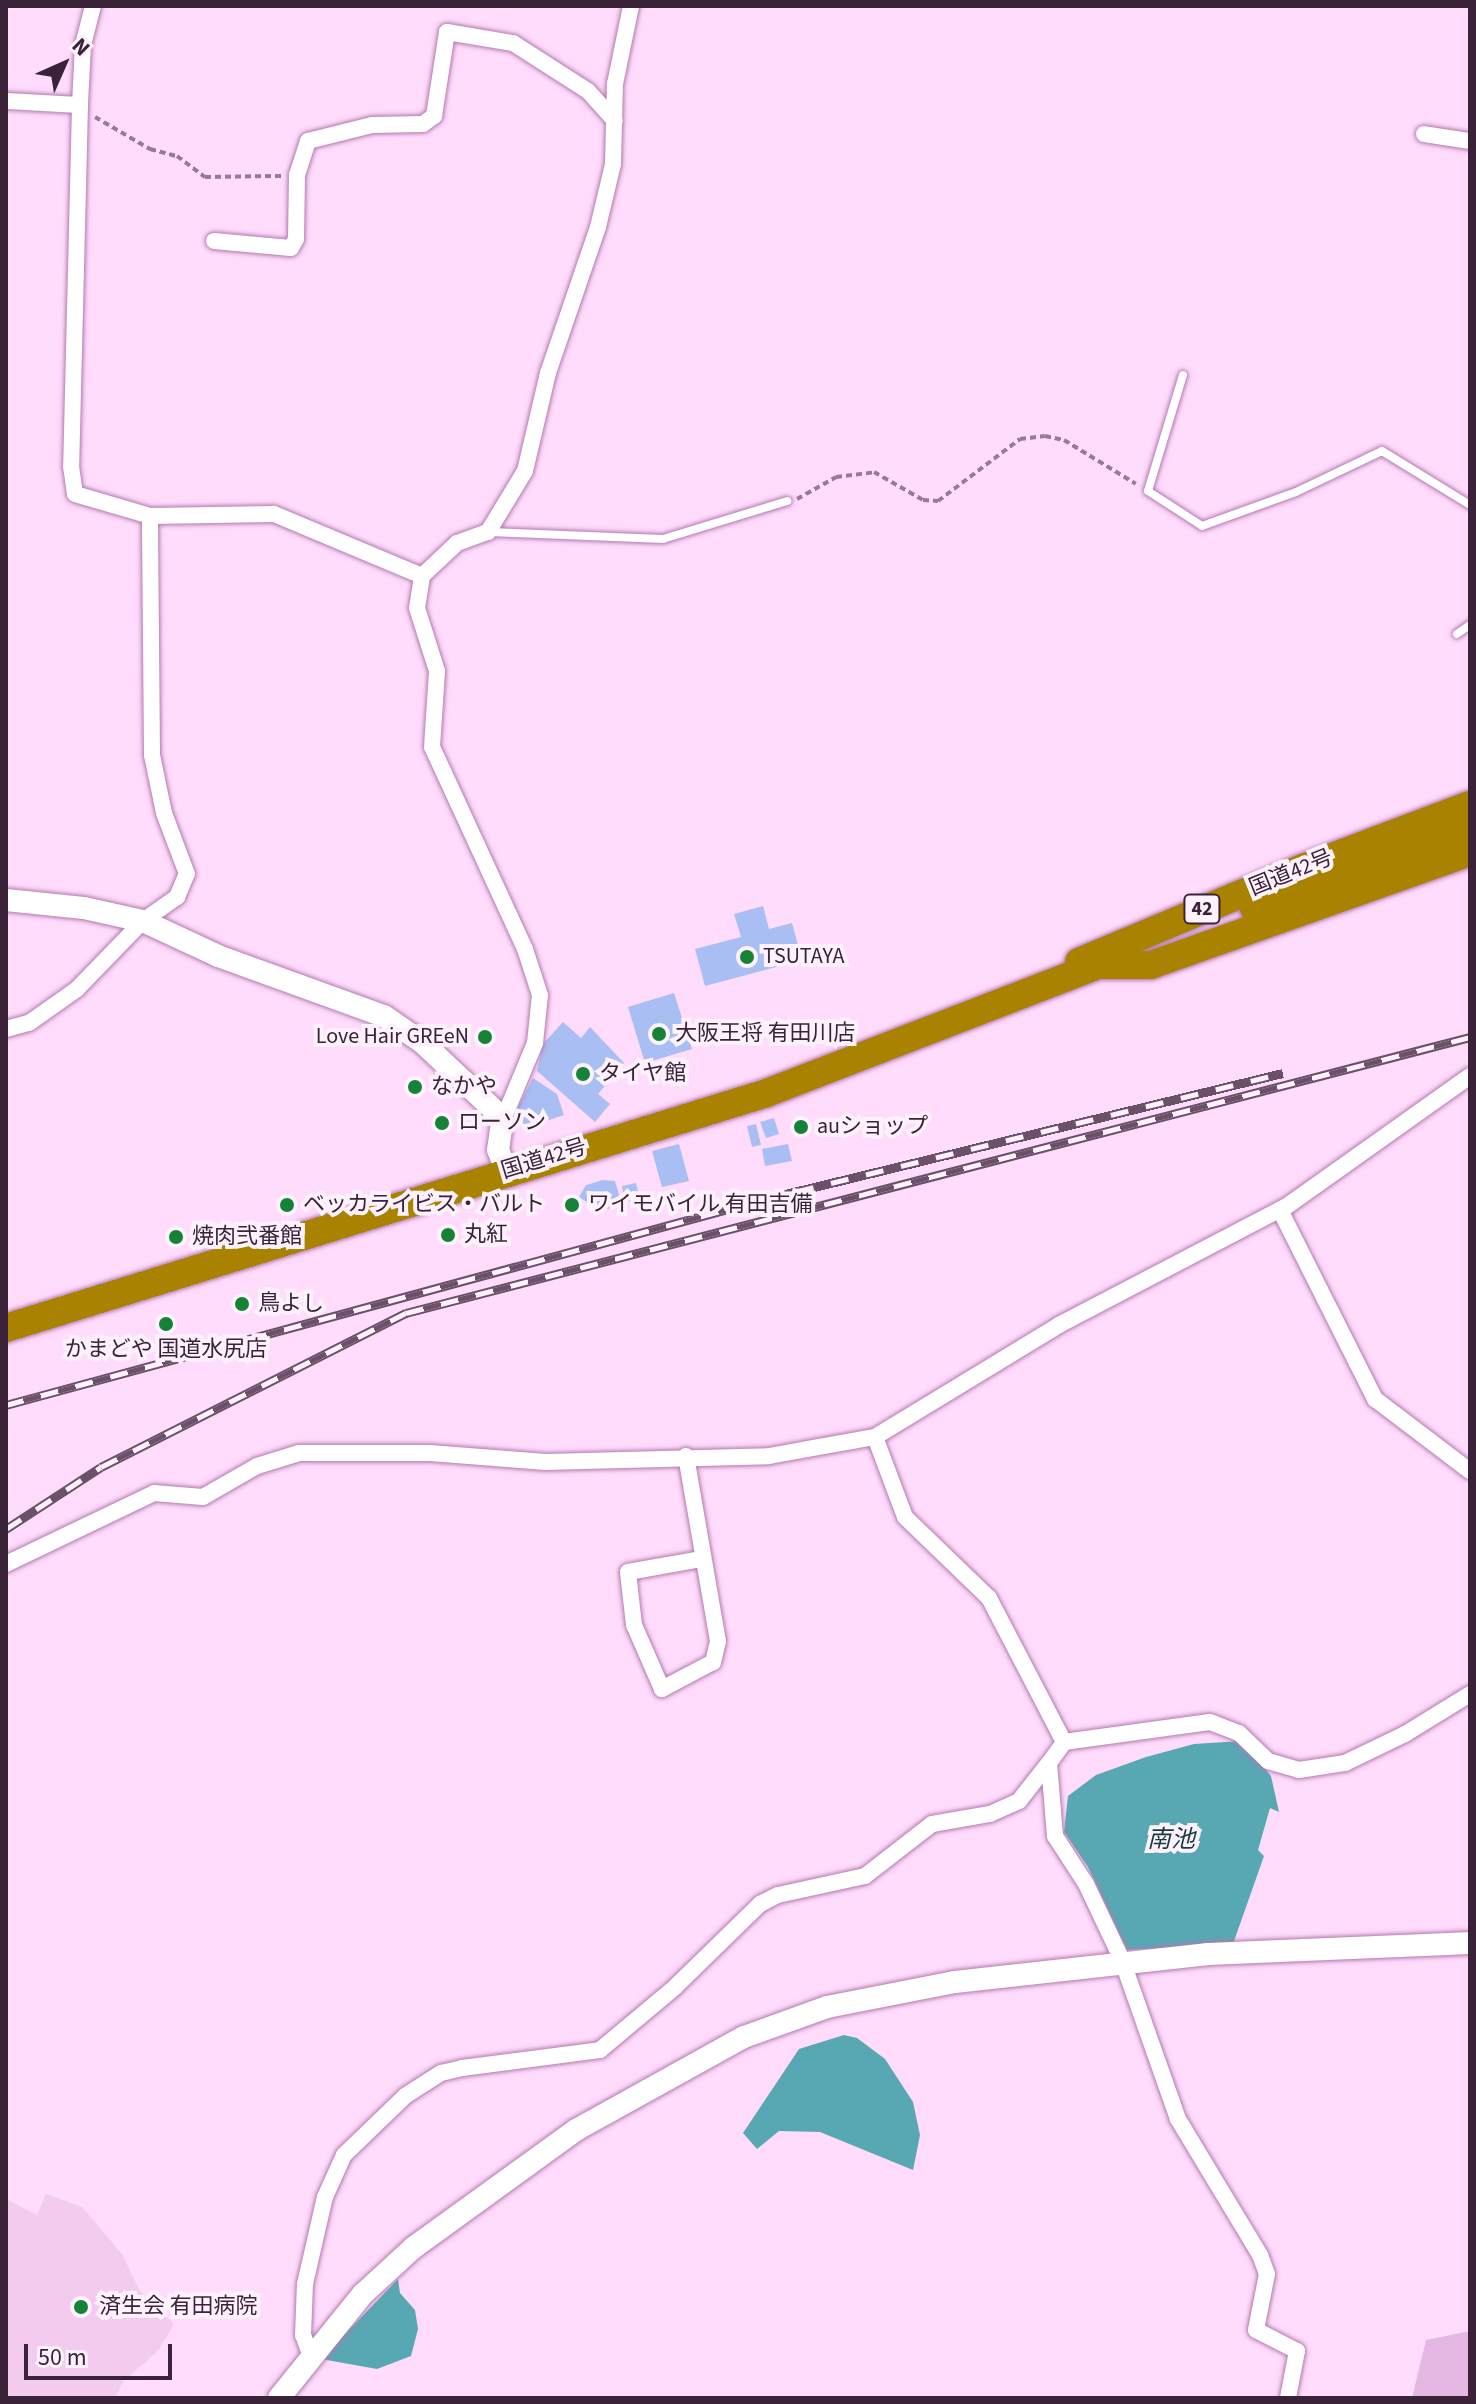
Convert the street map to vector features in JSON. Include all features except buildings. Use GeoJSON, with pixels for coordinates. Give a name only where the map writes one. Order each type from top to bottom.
{"type":"FeatureCollection","features":[{"type":"Feature","properties":{"kind":"highway","name":"国道42号"},"geometry":{"type":"LineString","coordinates":[[941,1028],[1119,943],[1470,805]]}},
{"type":"Feature","properties":{"kind":"highway"},"geometry":{"type":"LineString","coordinates":[[1099,965],[1470,827]]}},
{"type":"Feature","properties":{"kind":"highway","name":"国道42号"},"geometry":{"type":"LineString","coordinates":[[6,1328],[506,1170],[764,1094],[1099,965],[1151,965],[1470,852]]}},
{"type":"Feature","properties":{"kind":"street"},"geometry":{"type":"LineString","coordinates":[[93,6],[83,45],[80,105],[75,494],[150,516],[274,514],[422,576]]}},
{"type":"Feature","properties":{"kind":"street"},"geometry":{"type":"LineString","coordinates":[[506,1170],[498,1150],[502,1122],[535,1043],[540,995],[525,949],[432,747],[437,671],[417,608],[422,576],[457,543],[488,532],[525,471],[548,373],[598,227],[613,164],[615,84],[631,6]]}},
{"type":"Feature","properties":{"kind":"street"},"geometry":{"type":"LineString","coordinates":[[214,241],[291,248],[296,239],[297,175],[308,141],[316,136],[372,125],[423,124],[434,116],[447,32],[513,43],[588,91],[615,121]]}},
{"type":"Feature","properties":{"kind":"street"},"geometry":{"type":"LineString","coordinates":[[6,101],[80,105]]}},
{"type":"Feature","properties":{"kind":"street"},"geometry":{"type":"LineString","coordinates":[[1424,134],[1470,141]]}},
{"type":"Feature","properties":{"kind":"street"},"geometry":{"type":"LineString","coordinates":[[6,1029],[29,1023],[77,989],[143,921],[177,897],[187,874],[164,813],[152,755],[150,516]]}},
{"type":"Feature","properties":{"kind":"street"},"geometry":{"type":"LineString","coordinates":[[6,900],[84,908],[143,921],[218,956],[384,1016],[423,1043],[502,1122]]}},
{"type":"Feature","properties":{"kind":"street"},"geometry":{"type":"LineString","coordinates":[[6,1564],[154,1493],[203,1497],[257,1466],[299,1453],[430,1453],[546,1462],[769,1456],[875,1437],[1059,1325],[1280,1210],[1470,1076]]}},
{"type":"Feature","properties":{"kind":"street"},"geometry":{"type":"LineString","coordinates":[[1280,1210],[1375,1399],[1470,1471]]}},
{"type":"Feature","properties":{"kind":"street"},"geometry":{"type":"LineString","coordinates":[[875,1437],[905,1517],[989,1598],[1064,1742]]}},
{"type":"Feature","properties":{"kind":"street"},"geometry":{"type":"LineString","coordinates":[[686,1456],[702,1559],[716,1654],[706,1667],[662,1689],[634,1625],[628,1572],[702,1559]]}},
{"type":"Feature","properties":{"kind":"street"},"geometry":{"type":"LineString","coordinates":[[310,2354],[303,2335],[305,2284],[325,2197],[344,2155],[405,2096],[441,2073],[600,2050],[675,1987],[760,1904],[778,1895],[865,1876],[932,1824],[990,1814],[1019,1801],[1064,1742],[1210,1722],[1239,1733],[1268,1761],[1299,1770],[1345,1763],[1405,1734],[1470,1694]]}},
{"type":"Feature","properties":{"kind":"street"},"geometry":{"type":"LineString","coordinates":[[1049,1763],[1055,1836],[1086,1884],[1122,1960],[1178,2119],[1260,2255],[1267,2274],[1256,2330],[1297,2351],[1288,2398]]}},
{"type":"Feature","properties":{"kind":"street"},"geometry":{"type":"LineString","coordinates":[[279,2398],[310,2354],[363,2294],[413,2248],[509,2176],[629,2099],[744,2037],[827,2007],[955,1982],[1122,1960],[1470,1943]]}},
{"type":"Feature","properties":{"kind":"lane"},"geometry":{"type":"LineString","coordinates":[[1183,375],[1148,491],[1202,526],[1296,492],[1382,451],[1470,505]]}},
{"type":"Feature","properties":{"kind":"lane"},"geometry":{"type":"LineString","coordinates":[[488,532],[663,539],[787,501]]}},
{"type":"Feature","properties":{"kind":"lane"},"geometry":{"type":"LineString","coordinates":[[1457,634],[1470,625]]}},
{"type":"Feature","properties":{"kind":"path"},"geometry":{"type":"LineString","coordinates":[[80,105],[127,138],[177,156],[205,177],[297,175]]}},
{"type":"Feature","properties":{"kind":"path"},"geometry":{"type":"LineString","coordinates":[[787,501],[805,498],[836,477],[874,472],[923,500],[938,501],[1020,439],[1045,436],[1064,440],[1148,491]]}},
{"type":"Feature","properties":{"kind":"shaded area","name":"済生会 有田病院"},"geometry":{"type":"Polygon","coordinates":[[[46,2194],[82,2207],[122,2254],[139,2290],[174,2324],[158,2351],[124,2380],[115,2398],[6,2398],[6,2199],[37,2215],[46,2194]]]}},
{"type":"Feature","properties":{"kind":"shaded area"},"geometry":{"type":"Polygon","coordinates":[[[1470,2331],[1470,2398],[1412,2398],[1426,2340],[1470,2331]]]}},
{"type":"Feature","properties":{"kind":"water","name":"南池"},"geometry":{"type":"Polygon","coordinates":[[[1241,1741],[1271,1776],[1279,1812],[1270,1808],[1258,1850],[1264,1856],[1233,1944],[1127,1950],[1088,1867],[1064,1832],[1068,1796],[1096,1775],[1146,1757],[1194,1744],[1241,1741]]]}},
{"type":"Feature","properties":{"kind":"water"},"geometry":{"type":"Polygon","coordinates":[[[844,2035],[857,2038],[885,2059],[913,2102],[920,2135],[913,2170],[820,2132],[779,2131],[757,2149],[743,2133],[799,2049],[844,2035]]]}},
{"type":"Feature","properties":{"kind":"water"},"geometry":{"type":"Polygon","coordinates":[[[398,2279],[400,2293],[415,2310],[418,2329],[411,2356],[377,2369],[321,2359],[398,2279]]]}},
{"type":"Feature","properties":{"kind":"railway"},"geometry":{"type":"LineString","coordinates":[[6,1529],[101,1467],[406,1313],[1470,1037]]}},
{"type":"Feature","properties":{"kind":"railway"},"geometry":{"type":"LineString","coordinates":[[6,1405],[761,1200],[1283,1073]]}},
{"type":"Feature","properties":{"kind":"place","name":"TSUTAYA"},"geometry":{"type":"Point","coordinates":[747,957]}},
{"type":"Feature","properties":{"kind":"place","name":"大阪王将 有田川店"},"geometry":{"type":"Point","coordinates":[659,1034]}},
{"type":"Feature","properties":{"kind":"place","name":"Love Hair GREeN"},"geometry":{"type":"Point","coordinates":[485,1037]}},
{"type":"Feature","properties":{"kind":"place","name":"タイヤ館"},"geometry":{"type":"Point","coordinates":[583,1074]}},
{"type":"Feature","properties":{"kind":"place","name":"なかや"},"geometry":{"type":"Point","coordinates":[415,1087]}},
{"type":"Feature","properties":{"kind":"place","name":"ローソン"},"geometry":{"type":"Point","coordinates":[442,1123]}},
{"type":"Feature","properties":{"kind":"place","name":"auショップ"},"geometry":{"type":"Point","coordinates":[801,1127]}},
{"type":"Feature","properties":{"kind":"place","name":"ベッカライビス・バルト"},"geometry":{"type":"Point","coordinates":[287,1205]}},
{"type":"Feature","properties":{"kind":"place","name":"ワイモバイル 有田吉備"},"geometry":{"type":"Point","coordinates":[572,1205]}},
{"type":"Feature","properties":{"kind":"place","name":"丸紅"},"geometry":{"type":"Point","coordinates":[448,1235]}},
{"type":"Feature","properties":{"kind":"place","name":"焼肉弐番館"},"geometry":{"type":"Point","coordinates":[176,1237]}},
{"type":"Feature","properties":{"kind":"place","name":"鳥よし"},"geometry":{"type":"Point","coordinates":[242,1304]}},
{"type":"Feature","properties":{"kind":"place","name":"かまどや 国道水尻店"},"geometry":{"type":"Point","coordinates":[166,1324]}},
{"type":"Feature","properties":{"kind":"place","name":"済生会 有田病院"},"geometry":{"type":"Point","coordinates":[81,2307]}}]}
